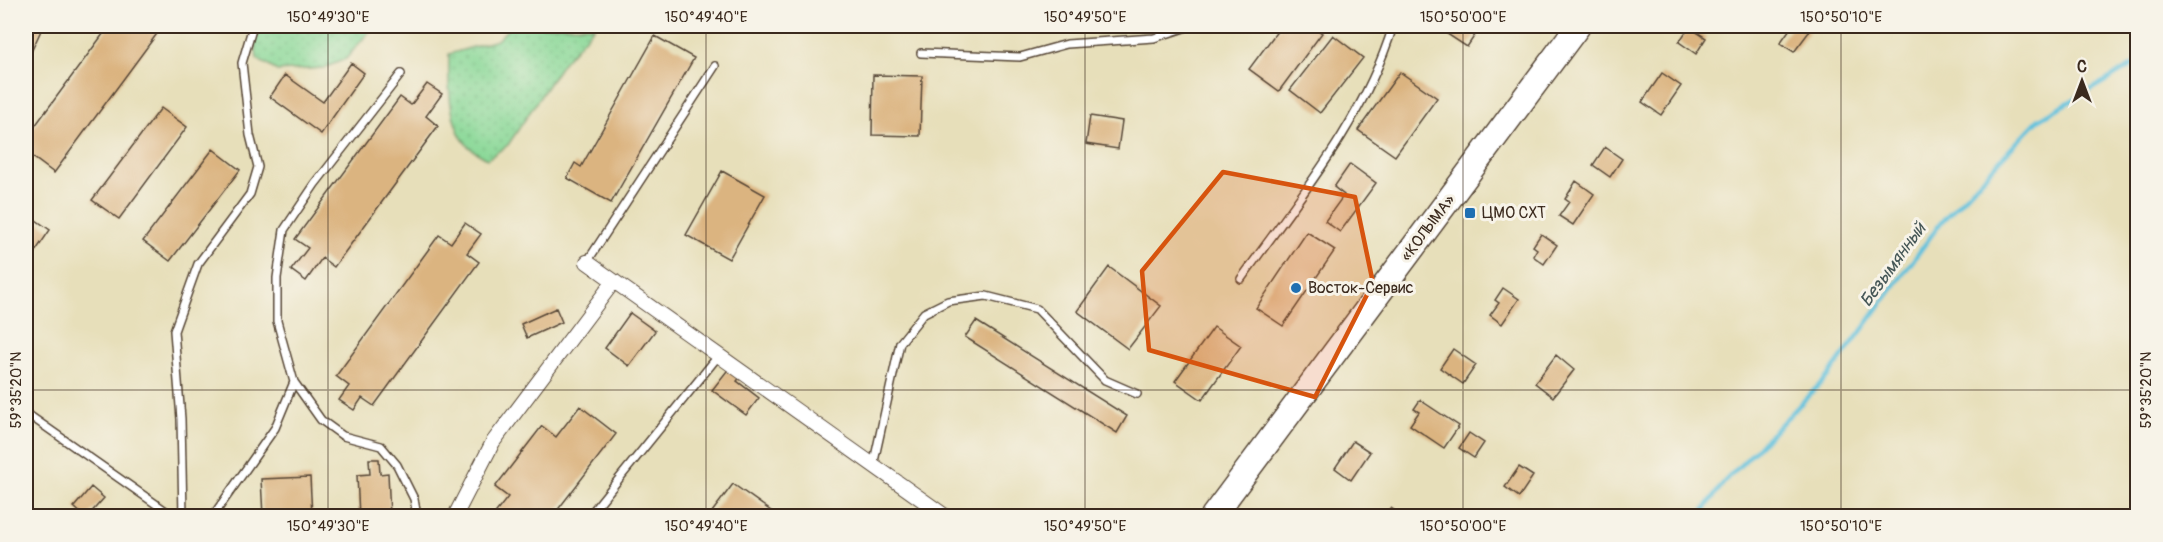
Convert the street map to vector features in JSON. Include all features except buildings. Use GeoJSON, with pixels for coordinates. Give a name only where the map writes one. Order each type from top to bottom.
{"type":"FeatureCollection","features":[{"type":"Feature","properties":{"kind":"highway","name":"«КОЛЫМА»"},"geometry":{"type":"LineString","coordinates":[[1213,516],[1578,26]]}},
{"type":"Feature","properties":{"kind":"street"},"geometry":{"type":"LineString","coordinates":[[587,262],[945,516]]}},
{"type":"Feature","properties":{"kind":"street"},"geometry":{"type":"LineString","coordinates":[[455,516],[493,442],[614,281]]}},
{"type":"Feature","properties":{"kind":"lane"},"geometry":{"type":"LineString","coordinates":[[183,516],[181,419],[174,331],[198,264],[250,194],[258,167],[250,135],[242,63],[253,26]]}},
{"type":"Feature","properties":{"kind":"lane"},"geometry":{"type":"LineString","coordinates":[[921,53],[1020,57],[1067,44],[1154,38],[1190,26]]}},
{"type":"Feature","properties":{"kind":"lane"},"geometry":{"type":"LineString","coordinates":[[1241,279],[1345,133],[1381,63],[1393,26]]}},
{"type":"Feature","properties":{"kind":"lane"},"geometry":{"type":"LineString","coordinates":[[587,262],[715,66]]}},
{"type":"Feature","properties":{"kind":"lane"},"geometry":{"type":"LineString","coordinates":[[401,74],[315,184],[284,230],[277,278],[277,321],[294,382],[321,420],[343,436],[381,446],[397,465],[414,499],[417,516]]}},
{"type":"Feature","properties":{"kind":"lane"},"geometry":{"type":"LineString","coordinates":[[873,466],[900,343],[924,313],[948,301],[986,296],[1037,309],[1106,380],[1137,394]]}},
{"type":"Feature","properties":{"kind":"lane"},"geometry":{"type":"LineString","coordinates":[[590,516],[719,356]]}},
{"type":"Feature","properties":{"kind":"lane"},"geometry":{"type":"LineString","coordinates":[[213,516],[275,428],[294,382]]}},
{"type":"Feature","properties":{"kind":"lane"},"geometry":{"type":"LineString","coordinates":[[26,413],[173,516]]}},
{"type":"Feature","properties":{"kind":"highlighted area"},"geometry":{"type":"Polygon","coordinates":[[[1223,172],[1355,197],[1373,283],[1315,397],[1149,350],[1142,271],[1223,172]]]}},
{"type":"Feature","properties":{"kind":"green space"},"geometry":{"type":"Polygon","coordinates":[[[253,26],[374,26],[346,59],[324,68],[277,71],[257,59],[253,26]]]}},
{"type":"Feature","properties":{"kind":"green space"},"geometry":{"type":"Polygon","coordinates":[[[511,26],[595,26],[562,64],[508,145],[487,159],[467,145],[456,125],[450,101],[449,54],[497,40],[511,26]]]}},
{"type":"Feature","properties":{"kind":"waterway","name":"Безымянный"},"geometry":{"type":"LineString","coordinates":[[1700,516],[1724,482],[1829,375],[1942,221],[2038,120],[2138,62]]}},
{"type":"Feature","properties":{"kind":"place","name":"ЦМО СХТ"},"geometry":{"type":"Point","coordinates":[1470,213]}},
{"type":"Feature","properties":{"kind":"place","name":"Восток-Сервис"},"geometry":{"type":"Point","coordinates":[1296,288]}}]}
